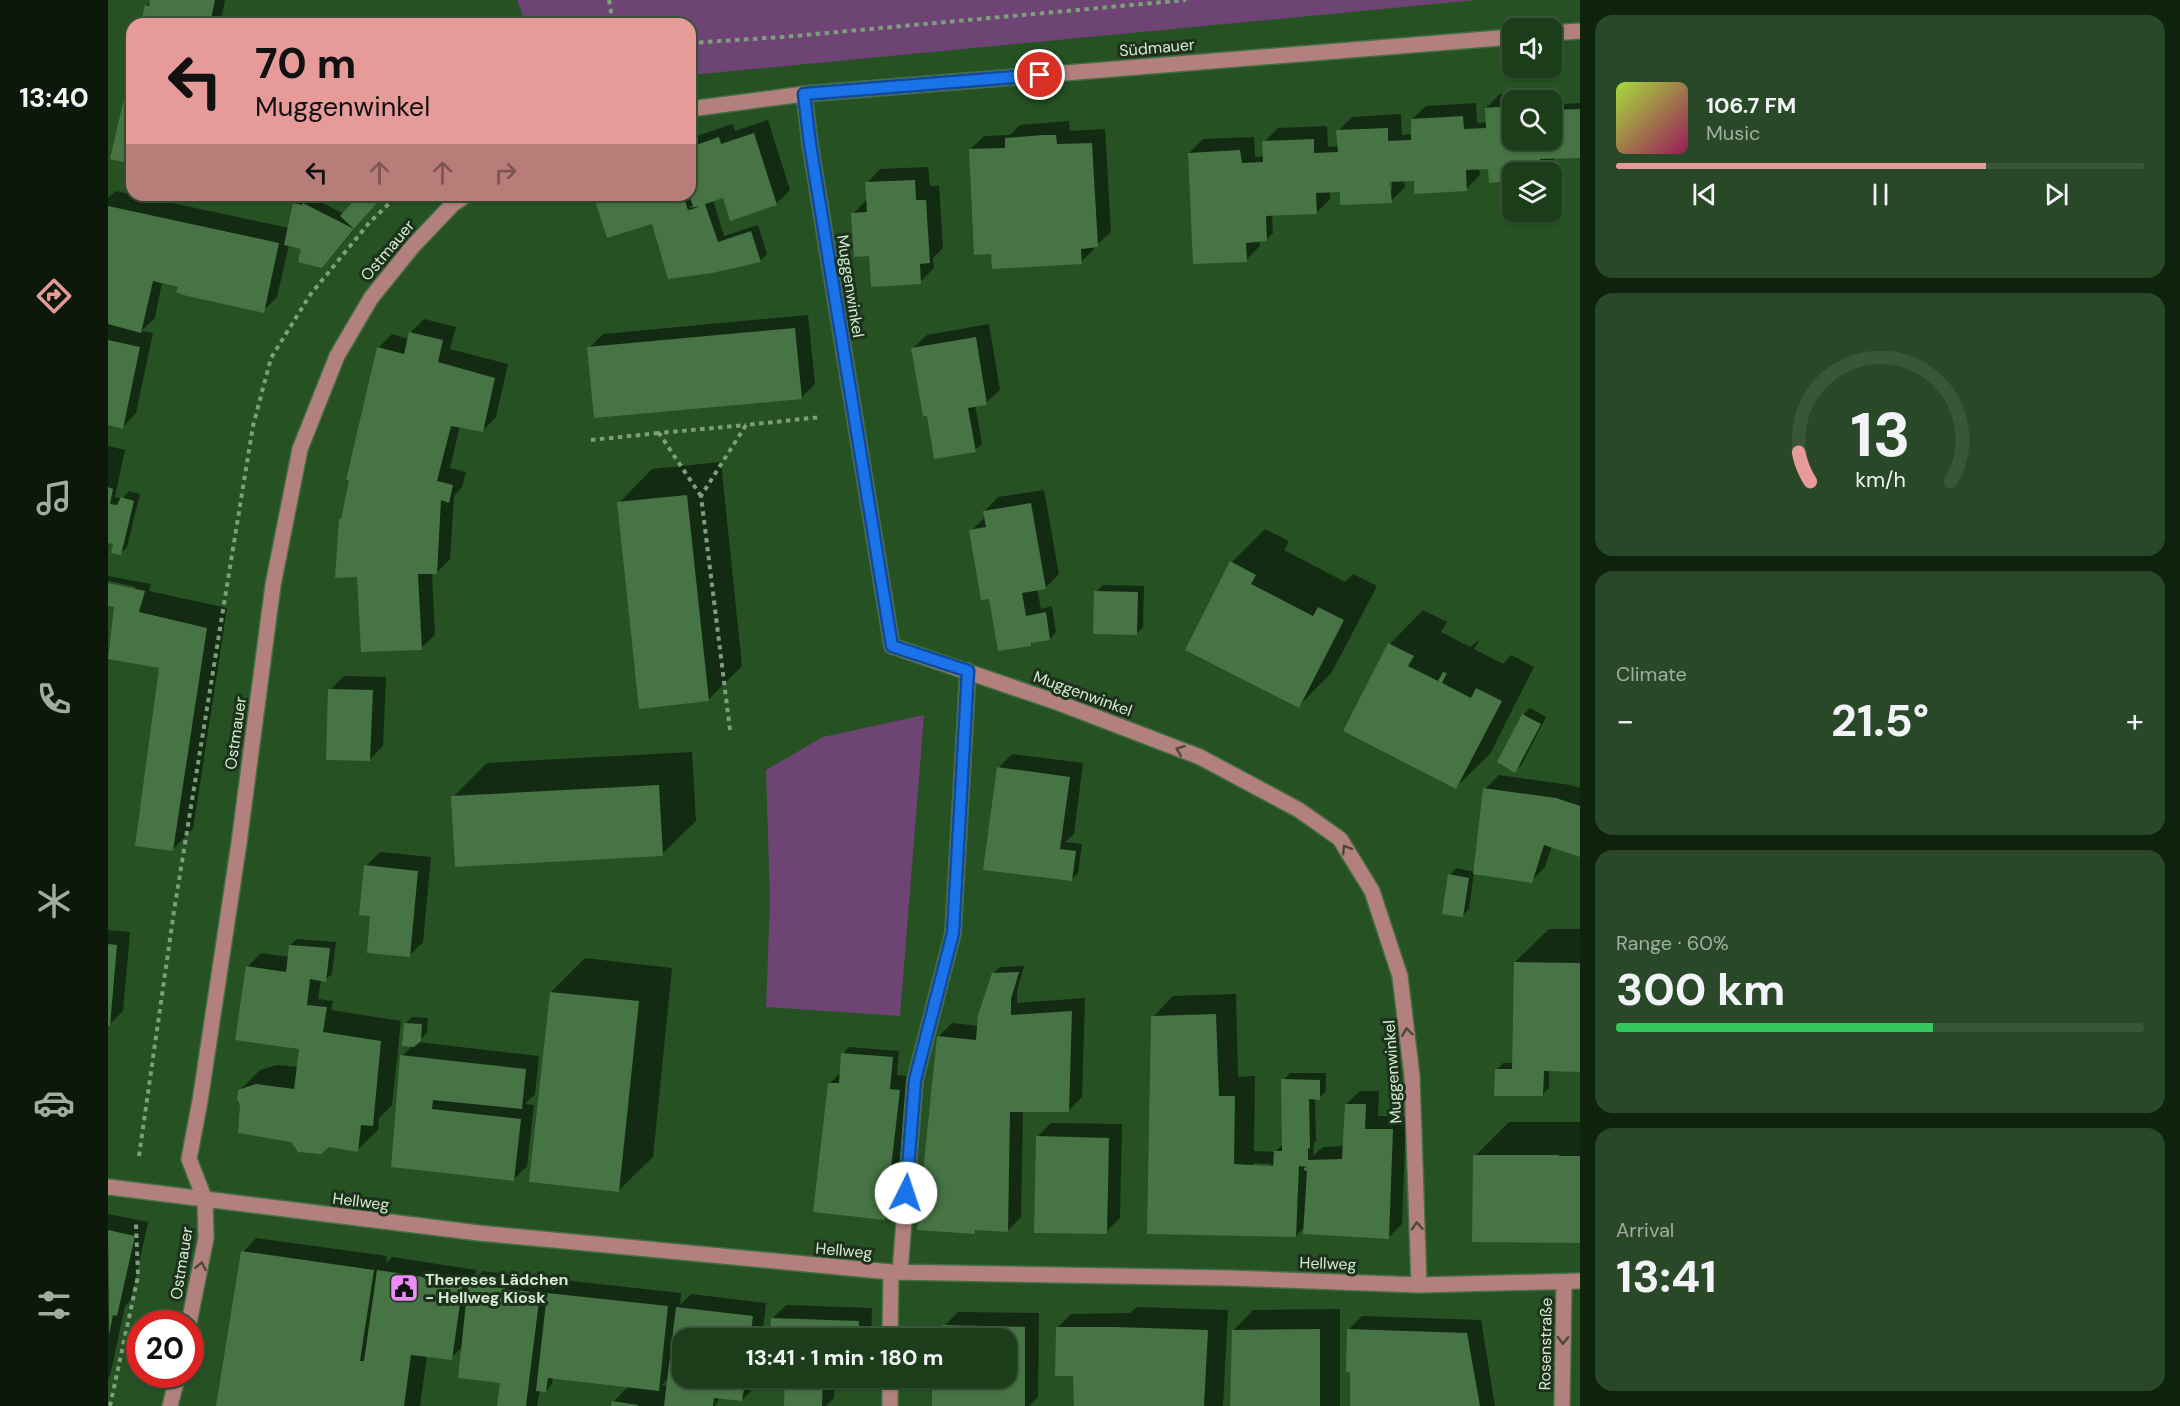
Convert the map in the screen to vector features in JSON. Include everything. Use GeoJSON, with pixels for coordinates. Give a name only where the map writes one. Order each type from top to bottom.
{"type":"FeatureCollection","features":[{"type":"Feature","properties":{"kind":"street"},"geometry":{"type":"LineString","coordinates":[[1562,32],[1580,31]]}},
{"type":"Feature","properties":{"kind":"street","name":"Südmauer"},"geometry":{"type":"LineString","coordinates":[[804,94],[1502,38]]}},
{"type":"Feature","properties":{"kind":"street"},"geometry":{"type":"LineString","coordinates":[[696,108],[804,94]]}},
{"type":"Feature","properties":{"kind":"street","name":"Muggenwinkel"},"geometry":{"type":"LineString","coordinates":[[804,94],[810,144],[892,646],[1059,703],[1200,757],[1299,810],[1340,839],[1372,891],[1400,976],[1412,1076],[1419,1285]]}},
{"type":"Feature","properties":{"kind":"street","name":"Ostmauer"},"geometry":{"type":"LineString","coordinates":[[192,1310],[206,1238],[206,1200],[189,1159],[200,1101],[239,843],[273,585],[300,449],[337,356],[371,298],[413,246],[457,201]]}},
{"type":"Feature","properties":{"kind":"street"},"geometry":{"type":"LineString","coordinates":[[891,1328],[915,1080],[953,933],[968,671]]}},
{"type":"Feature","properties":{"kind":"street","name":"Hellweg"},"geometry":{"type":"LineString","coordinates":[[108,1187],[479,1233],[895,1272],[1230,1278],[1419,1285],[1580,1281]]}},
{"type":"Feature","properties":{"kind":"street","name":"Rosenstraße"},"geometry":{"type":"LineString","coordinates":[[1562,1406],[1564,1282]]}},
{"type":"Feature","properties":{"kind":"street"},"geometry":{"type":"LineString","coordinates":[[170,1406],[174,1388]]}},
{"type":"Feature","properties":{"kind":"street"},"geometry":{"type":"LineString","coordinates":[[890,1388],[890,1406]]}},
{"type":"Feature","properties":{"kind":"path"},"geometry":{"type":"LineString","coordinates":[[609,0],[612,18]]}},
{"type":"Feature","properties":{"kind":"path"},"geometry":{"type":"LineString","coordinates":[[696,43],[783,37],[1186,0]]}},
{"type":"Feature","properties":{"kind":"path"},"geometry":{"type":"LineString","coordinates":[[591,440],[854,414]]}},
{"type":"Feature","properties":{"kind":"path"},"geometry":{"type":"LineString","coordinates":[[701,496],[746,424]]}},
{"type":"Feature","properties":{"kind":"path"},"geometry":{"type":"LineString","coordinates":[[659,433],[701,496],[730,730]]}},
{"type":"Feature","properties":{"kind":"path"},"geometry":{"type":"LineString","coordinates":[[110,1406],[138,1276],[135,1190]]}},
{"type":"Feature","properties":{"kind":"shaded area"},"geometry":{"type":"Polygon","coordinates":[[[517,0],[1477,0],[696,74],[696,18],[524,18],[517,0]]]}},
{"type":"Feature","properties":{"kind":"shaded area"},"geometry":{"type":"Polygon","coordinates":[[[924,715],[900,1016],[766,1007],[770,901],[766,770],[823,737],[924,715]]]}},
{"type":"Feature","properties":{"kind":"building"},"geometry":{"type":"Polygon","coordinates":[[[150,0],[215,0],[211,18],[142,18],[145,5],[149,6],[150,0]]]}},
{"type":"Feature","properties":{"kind":"building"},"geometry":{"type":"Polygon","coordinates":[[[126,90],[126,163],[110,159],[126,90]]]}},
{"type":"Feature","properties":{"kind":"building"},"geometry":{"type":"Polygon","coordinates":[[[1502,107],[1502,150],[1562,150],[1562,110],[1580,109],[1580,158],[1540,159],[1540,162],[1502,162],[1502,182],[1489,183],[1488,169],[1466,170],[1467,191],[1414,194],[1414,181],[1390,182],[1392,203],[1340,205],[1340,192],[1316,193],[1317,214],[1266,216],[1267,241],[1246,243],[1247,262],[1193,264],[1188,153],[1240,150],[1242,163],[1263,162],[1262,141],[1314,139],[1314,153],[1338,152],[1336,130],[1388,128],[1388,141],[1411,140],[1411,119],[1463,116],[1464,129],[1486,128],[1485,108],[1502,107]]]}},
{"type":"Feature","properties":{"kind":"building"},"geometry":{"type":"Polygon","coordinates":[[[754,133],[777,205],[730,221],[723,198],[705,204],[718,242],[751,231],[761,262],[712,273],[668,279],[652,224],[607,238],[595,201],[685,201],[688,210],[700,206],[689,208],[693,206],[691,201],[696,201],[696,145],[719,137],[721,144],[754,133]]]}},
{"type":"Feature","properties":{"kind":"building"},"geometry":{"type":"Polygon","coordinates":[[[1056,135],[1057,144],[1092,143],[1098,247],[1081,249],[1082,264],[992,269],[991,254],[974,255],[969,149],[1005,148],[1005,138],[1056,135]]]}},
{"type":"Feature","properties":{"kind":"building"},"geometry":{"type":"Polygon","coordinates":[[[915,180],[916,200],[926,200],[930,263],[920,264],[921,284],[871,287],[869,256],[854,257],[851,213],[867,212],[865,182],[915,180]]]}},
{"type":"Feature","properties":{"kind":"building"},"geometry":{"type":"Polygon","coordinates":[[[354,201],[375,201],[377,203],[354,229],[340,216],[354,201]]]}},
{"type":"Feature","properties":{"kind":"building"},"geometry":{"type":"Polygon","coordinates":[[[293,203],[302,205],[303,203],[354,229],[322,268],[298,262],[301,249],[284,245],[293,203]]]}},
{"type":"Feature","properties":{"kind":"building"},"geometry":{"type":"Polygon","coordinates":[[[108,206],[279,243],[264,313],[183,295],[176,292],[178,287],[153,281],[141,333],[108,324],[108,206]]]}},
{"type":"Feature","properties":{"kind":"building"},"geometry":{"type":"Polygon","coordinates":[[[795,328],[802,399],[594,418],[587,347],[795,328]]]}},
{"type":"Feature","properties":{"kind":"building"},"geometry":{"type":"Polygon","coordinates":[[[409,332],[443,340],[438,362],[495,378],[483,432],[451,426],[437,481],[453,485],[449,503],[441,500],[437,574],[418,574],[422,650],[361,652],[357,577],[335,578],[339,519],[341,519],[349,480],[346,480],[377,347],[404,354],[409,332]]]}},
{"type":"Feature","properties":{"kind":"building"},"geometry":{"type":"Polygon","coordinates":[[[976,337],[987,405],[968,408],[976,452],[934,459],[927,416],[923,416],[911,348],[976,337]]]}},
{"type":"Feature","properties":{"kind":"building"},"geometry":{"type":"Polygon","coordinates":[[[108,340],[140,347],[123,429],[108,425],[108,340]]]}},
{"type":"Feature","properties":{"kind":"building"},"geometry":{"type":"Polygon","coordinates":[[[108,487],[113,489],[110,504],[117,505],[121,497],[134,501],[121,555],[111,553],[113,544],[108,543],[108,487]]]}},
{"type":"Feature","properties":{"kind":"building"},"geometry":{"type":"Polygon","coordinates":[[[687,495],[709,701],[639,709],[617,502],[687,495]]]}},
{"type":"Feature","properties":{"kind":"building"},"geometry":{"type":"Polygon","coordinates":[[[1031,503],[1046,589],[1022,593],[1026,616],[1046,612],[1050,640],[1031,643],[1031,646],[998,651],[989,599],[981,600],[969,530],[986,527],[983,511],[1031,503]]]}},
{"type":"Feature","properties":{"kind":"building"},"geometry":{"type":"Polygon","coordinates":[[[1230,561],[1256,575],[1251,584],[1313,616],[1318,607],[1344,620],[1299,708],[1185,650],[1230,561]]]}},
{"type":"Feature","properties":{"kind":"building"},"geometry":{"type":"Polygon","coordinates":[[[108,583],[145,591],[139,612],[207,628],[173,851],[135,846],[159,668],[108,659],[114,607],[108,606],[108,583]]]}},
{"type":"Feature","properties":{"kind":"building"},"geometry":{"type":"Polygon","coordinates":[[[1094,591],[1138,592],[1137,635],[1093,634],[1094,591]]]}},
{"type":"Feature","properties":{"kind":"building"},"geometry":{"type":"Polygon","coordinates":[[[1388,643],[1414,656],[1408,666],[1438,681],[1443,672],[1447,673],[1442,683],[1471,698],[1476,688],[1502,701],[1456,789],[1343,731],[1388,643]]]}},
{"type":"Feature","properties":{"kind":"building"},"geometry":{"type":"Polygon","coordinates":[[[328,689],[373,690],[370,761],[326,760],[328,689]]]}},
{"type":"Feature","properties":{"kind":"building"},"geometry":{"type":"Polygon","coordinates":[[[1522,714],[1541,724],[1515,773],[1497,762],[1522,714]]]}},
{"type":"Feature","properties":{"kind":"building"},"geometry":{"type":"Polygon","coordinates":[[[997,767],[1070,777],[1060,849],[1076,851],[1072,881],[983,870],[997,767]]]}},
{"type":"Feature","properties":{"kind":"building"},"geometry":{"type":"Polygon","coordinates":[[[659,785],[663,856],[455,867],[451,796],[659,785]]]}},
{"type":"Feature","properties":{"kind":"building"},"geometry":{"type":"Polygon","coordinates":[[[1483,788],[1556,798],[1580,806],[1580,857],[1544,845],[1532,883],[1473,874],[1483,788]]]}},
{"type":"Feature","properties":{"kind":"building"},"geometry":{"type":"Polygon","coordinates":[[[364,865],[418,871],[410,957],[367,953],[370,916],[359,915],[364,865]]]}},
{"type":"Feature","properties":{"kind":"building"},"geometry":{"type":"Polygon","coordinates":[[[1448,874],[1469,878],[1463,917],[1442,914],[1448,874]]]}},
{"type":"Feature","properties":{"kind":"building"},"geometry":{"type":"Polygon","coordinates":[[[108,944],[117,945],[110,1026],[108,1026],[108,944]]]}},
{"type":"Feature","properties":{"kind":"building"},"geometry":{"type":"Polygon","coordinates":[[[289,945],[330,948],[326,982],[310,979],[307,1005],[327,1007],[323,1032],[381,1041],[373,1126],[361,1125],[358,1152],[329,1147],[321,1154],[298,1152],[291,1142],[238,1133],[240,1105],[237,1099],[238,1090],[256,1084],[294,1089],[299,1049],[235,1040],[246,966],[286,972],[289,945]]]}},
{"type":"Feature","properties":{"kind":"building"},"geometry":{"type":"Polygon","coordinates":[[[1514,962],[1580,963],[1580,1072],[1544,1071],[1543,1096],[1494,1096],[1495,1069],[1512,1069],[1514,962]]]}},
{"type":"Feature","properties":{"kind":"building"},"geometry":{"type":"Polygon","coordinates":[[[1019,972],[1011,999],[1011,1015],[1072,1011],[1069,1112],[1010,1112],[1008,1232],[975,1230],[975,1234],[917,1230],[937,1036],[976,1040],[978,1015],[992,973],[1019,972]]]}},
{"type":"Feature","properties":{"kind":"building"},"geometry":{"type":"Polygon","coordinates":[[[550,992],[639,1001],[619,1192],[529,1182],[550,992]]]}},
{"type":"Feature","properties":{"kind":"building"},"geometry":{"type":"Polygon","coordinates":[[[1216,1014],[1219,1096],[1235,1096],[1234,1164],[1273,1166],[1274,1151],[1282,1151],[1281,1079],[1320,1080],[1320,1100],[1309,1099],[1310,1149],[1308,1148],[1308,1160],[1342,1159],[1345,1104],[1366,1104],[1365,1129],[1393,1129],[1389,1239],[1303,1234],[1307,1171],[1304,1168],[1307,1167],[1299,1166],[1296,1237],[1147,1234],[1151,1016],[1216,1014]]]}},
{"type":"Feature","properties":{"kind":"building"},"geometry":{"type":"Polygon","coordinates":[[[404,1023],[422,1024],[421,1041],[414,1047],[402,1046],[404,1023]]]}},
{"type":"Feature","properties":{"kind":"building"},"geometry":{"type":"Polygon","coordinates":[[[841,1053],[893,1057],[890,1089],[900,1090],[885,1220],[813,1212],[828,1083],[839,1083],[841,1053]]]}},
{"type":"Feature","properties":{"kind":"building"},"geometry":{"type":"Polygon","coordinates":[[[400,1055],[526,1069],[522,1109],[433,1100],[432,1109],[521,1119],[514,1181],[391,1167],[400,1055]]]}},
{"type":"Feature","properties":{"kind":"building"},"geometry":{"type":"Polygon","coordinates":[[[1036,1136],[1109,1138],[1107,1234],[1034,1233],[1036,1136]]]}},
{"type":"Feature","properties":{"kind":"building"},"geometry":{"type":"Polygon","coordinates":[[[1473,1155],[1580,1156],[1580,1243],[1472,1242],[1473,1155]]]}},
{"type":"Feature","properties":{"kind":"building"},"geometry":{"type":"Polygon","coordinates":[[[108,1230],[135,1236],[117,1316],[113,1315],[109,1335],[108,1230]]]}},
{"type":"Feature","properties":{"kind":"building"},"geometry":{"type":"Polygon","coordinates":[[[241,1251],[374,1270],[360,1361],[364,1361],[377,1270],[463,1283],[452,1360],[411,1355],[404,1406],[216,1406],[241,1251]]]}},
{"type":"Feature","properties":{"kind":"building"},"geometry":{"type":"Polygon","coordinates":[[[468,1284],[540,1293],[526,1406],[497,1406],[500,1383],[458,1378],[468,1284]]]}},
{"type":"Feature","properties":{"kind":"building"},"geometry":{"type":"Polygon","coordinates":[[[547,1293],[668,1306],[659,1391],[548,1378],[546,1392],[536,1391],[547,1293]]]}},
{"type":"Feature","properties":{"kind":"building"},"geometry":{"type":"Polygon","coordinates":[[[676,1307],[753,1316],[751,1328],[673,1328],[676,1307]]]}},
{"type":"Feature","properties":{"kind":"building"},"geometry":{"type":"Polygon","coordinates":[[[771,1318],[859,1321],[859,1328],[770,1328],[771,1318]]]}},
{"type":"Feature","properties":{"kind":"building"},"geometry":{"type":"Polygon","coordinates":[[[943,1325],[1025,1327],[1025,1406],[932,1406],[932,1388],[1017,1388],[1017,1328],[940,1328],[943,1325]]]}},
{"type":"Feature","properties":{"kind":"building"},"geometry":{"type":"Polygon","coordinates":[[[1056,1327],[1208,1330],[1204,1406],[1074,1406],[1073,1376],[1055,1376],[1056,1327]]]}},
{"type":"Feature","properties":{"kind":"building"},"geometry":{"type":"Polygon","coordinates":[[[1320,1329],[1320,1406],[1230,1406],[1232,1330],[1320,1329]]]}},
{"type":"Feature","properties":{"kind":"building"},"geometry":{"type":"Polygon","coordinates":[[[1347,1329],[1467,1333],[1480,1406],[1350,1406],[1350,1372],[1346,1372],[1347,1329]]]}},
{"type":"Feature","properties":{"kind":"building"},"geometry":{"type":"Polygon","coordinates":[[[672,1340],[672,1388],[744,1388],[742,1401],[714,1398],[713,1406],[664,1406],[672,1340]]]}},
{"type":"Feature","properties":{"kind":"building"},"geometry":{"type":"Polygon","coordinates":[[[785,1388],[823,1388],[822,1406],[784,1406],[785,1388]]]}},
{"type":"Feature","properties":{"kind":"building"},"geometry":{"type":"Polygon","coordinates":[[[612,1401],[638,1405],[638,1406],[611,1406],[612,1401]]]}},
{"type":"Feature","properties":{"kind":"place","name":"Thereses Lädchen - Hellweg Kiosk"},"geometry":{"type":"Point","coordinates":[404,1288]}},
{"type":"Feature","properties":{"kind":"route"},"geometry":{"type":"LineString","coordinates":[[906,1193],[915,1080],[953,933],[968,671],[892,646],[810,144],[804,94],[1040,75]]}}]}
